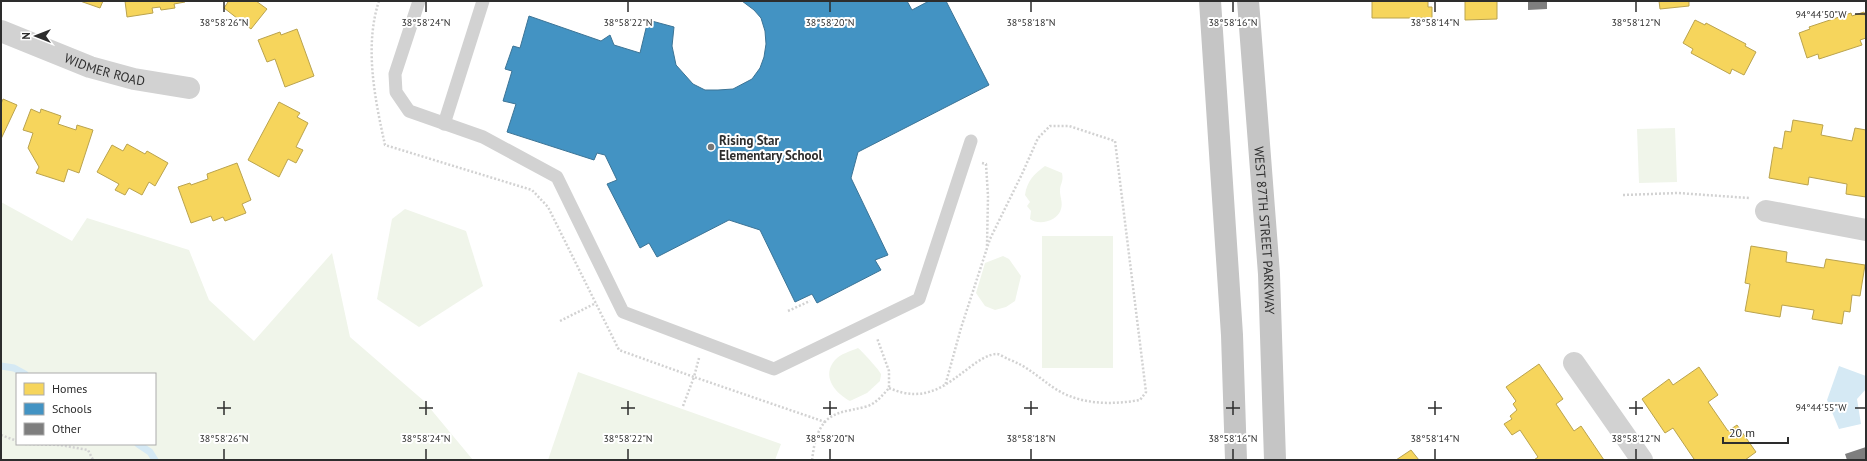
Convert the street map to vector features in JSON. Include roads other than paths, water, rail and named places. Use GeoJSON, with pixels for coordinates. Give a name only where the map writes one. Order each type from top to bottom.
{"type":"FeatureCollection","features":[{"type":"Feature","properties":{"kind":"main road"},"geometry":{"type":"LineString","coordinates":[[1210,1],[1232,335],[1236,460]]}},
{"type":"Feature","properties":{"kind":"main road","name":"WEST 87TH STREET PARKWAY"},"geometry":{"type":"LineString","coordinates":[[1248,1],[1269,274],[1275,460]]}},
{"type":"Feature","properties":{"kind":"street","name":"WIDMER ROAD"},"geometry":{"type":"LineString","coordinates":[[1,32],[90,68],[134,79],[189,88]]}},
{"type":"Feature","properties":{"kind":"street"},"geometry":{"type":"LineString","coordinates":[[1766,211],[1866,230]]}},
{"type":"Feature","properties":{"kind":"street"},"geometry":{"type":"LineString","coordinates":[[1574,362],[1642,460]]}},
{"type":"Feature","properties":{"kind":"lane"},"geometry":{"type":"LineString","coordinates":[[419,1],[395,74],[396,92],[408,111],[483,137],[557,177],[623,312],[774,369],[919,299],[970,141]]}},
{"type":"Feature","properties":{"kind":"lane"},"geometry":{"type":"LineString","coordinates":[[444,124],[483,1]]}},
{"type":"Feature","properties":{"kind":"water"},"geometry":{"type":"Polygon","coordinates":[[[1839,366],[1866,376],[1866,389],[1857,399],[1861,424],[1839,429],[1827,400],[1839,366]]]}},
{"type":"Feature","properties":{"kind":"waterway"},"geometry":{"type":"LineString","coordinates":[[1,366],[14,368],[23,373]]}},
{"type":"Feature","properties":{"kind":"waterway"},"geometry":{"type":"LineString","coordinates":[[140,445],[150,452],[155,460]]}},
{"type":"Feature","properties":{"kind":"place","name":"Rising Star Elementary School"},"geometry":{"type":"Point","coordinates":[711,147]}}]}
